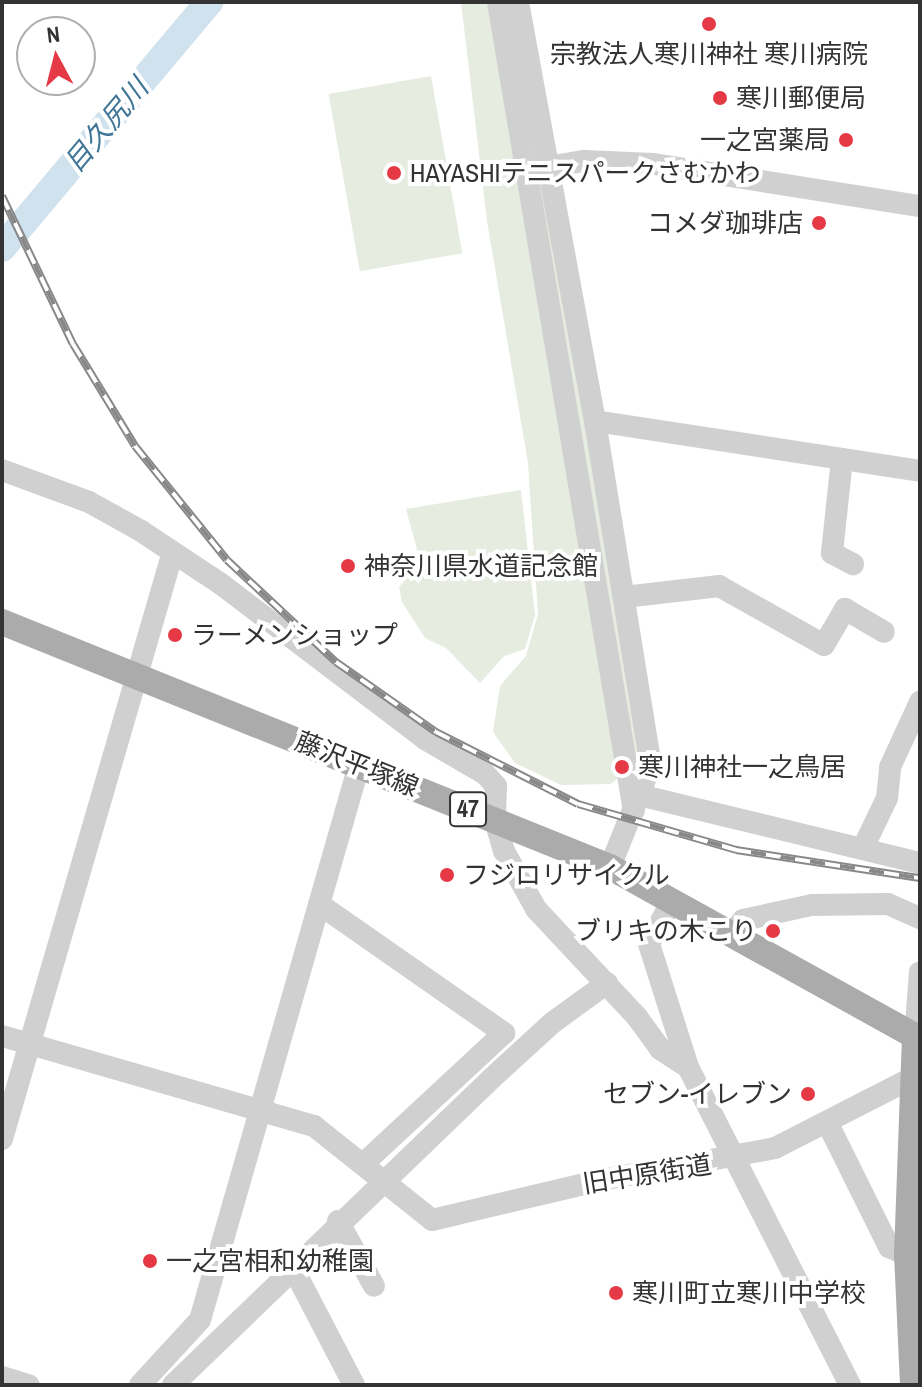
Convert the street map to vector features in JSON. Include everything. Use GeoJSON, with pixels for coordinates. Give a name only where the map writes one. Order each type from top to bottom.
{"type":"FeatureCollection","features":[{"type":"Feature","properties":{"kind":"main road","name":"藤沢平塚線"},"geometry":{"type":"LineString","coordinates":[[2,622],[610,867],[918,1038]]}},
{"type":"Feature","properties":{"kind":"main road"},"geometry":{"type":"LineString","coordinates":[[913,1385],[907,1255],[912,1078],[918,1038]]}},
{"type":"Feature","properties":{"kind":"street"},"geometry":{"type":"LineString","coordinates":[[498,2],[595,421],[624,597],[639,790],[610,867]]}},
{"type":"Feature","properties":{"kind":"street"},"geometry":{"type":"LineString","coordinates":[[518,2],[538,168],[639,790]]}},
{"type":"Feature","properties":{"kind":"street"},"geometry":{"type":"LineString","coordinates":[[538,168],[584,161],[654,164],[920,206]]}},
{"type":"Feature","properties":{"kind":"street"},"geometry":{"type":"LineString","coordinates":[[595,421],[920,471]]}},
{"type":"Feature","properties":{"kind":"street"},"geometry":{"type":"LineString","coordinates":[[842,459],[832,553],[853,564]]}},
{"type":"Feature","properties":{"kind":"street"},"geometry":{"type":"LineString","coordinates":[[2,470],[89,502],[221,584],[425,739],[485,774],[496,786],[495,820],[504,851],[536,909],[607,983],[660,1049],[688,1067]]}},
{"type":"Feature","properties":{"kind":"street"},"geometry":{"type":"LineString","coordinates":[[2,1139],[172,555]]}},
{"type":"Feature","properties":{"kind":"street"},"geometry":{"type":"LineString","coordinates":[[624,597],[719,586],[824,645],[845,609],[884,632]]}},
{"type":"Feature","properties":{"kind":"street"},"geometry":{"type":"LineString","coordinates":[[863,848],[887,798],[890,767],[920,702]]}},
{"type":"Feature","properties":{"kind":"street"},"geometry":{"type":"LineString","coordinates":[[140,1385],[200,1320],[359,765]]}},
{"type":"Feature","properties":{"kind":"street"},"geometry":{"type":"LineString","coordinates":[[639,790],[920,863]]}},
{"type":"Feature","properties":{"kind":"street"},"geometry":{"type":"LineString","coordinates":[[671,902],[649,944],[688,1067],[850,1385]]}},
{"type":"Feature","properties":{"kind":"street"},"geometry":{"type":"LineString","coordinates":[[319,904],[504,1033],[364,1163]]}},
{"type":"Feature","properties":{"kind":"street"},"geometry":{"type":"LineString","coordinates":[[731,935],[743,920],[812,905],[888,904],[920,918]]}},
{"type":"Feature","properties":{"kind":"street"},"geometry":{"type":"LineString","coordinates":[[918,1038],[920,972]]}},
{"type":"Feature","properties":{"kind":"street"},"geometry":{"type":"LineString","coordinates":[[173,1385],[338,1221],[552,1023],[607,983]]}},
{"type":"Feature","properties":{"kind":"street"},"geometry":{"type":"LineString","coordinates":[[2,1036],[314,1126],[383,1180]]}},
{"type":"Feature","properties":{"kind":"street","name":"旧中原街道"},"geometry":{"type":"LineString","coordinates":[[383,1180],[432,1220],[601,1180],[734,1160],[775,1148],[912,1078]]}},
{"type":"Feature","properties":{"kind":"street"},"geometry":{"type":"LineString","coordinates":[[827,1122],[889,1247],[907,1255]]}},
{"type":"Feature","properties":{"kind":"street"},"geometry":{"type":"LineString","coordinates":[[338,1221],[374,1286]]}},
{"type":"Feature","properties":{"kind":"street"},"geometry":{"type":"LineString","coordinates":[[292,1266],[354,1385]]}},
{"type":"Feature","properties":{"kind":"street"},"geometry":{"type":"LineString","coordinates":[[2,1377],[29,1385]]}},
{"type":"Feature","properties":{"kind":"shaded area"},"geometry":{"type":"Polygon","coordinates":[[[461,2],[516,2],[645,755],[611,784],[561,785],[515,763],[493,732],[500,686],[526,656],[538,614],[528,463],[487,221],[461,2]]]}},
{"type":"Feature","properties":{"kind":"shaded area","name":"HAYASHIテニスパークさむかわ"},"geometry":{"type":"Polygon","coordinates":[[[431,76],[462,253],[360,271],[329,94],[431,76]]]}},
{"type":"Feature","properties":{"kind":"shaded area"},"geometry":{"type":"Polygon","coordinates":[[[521,490],[535,615],[525,649],[504,656],[480,683],[446,648],[425,638],[402,602],[399,587],[414,570],[418,553],[406,509],[521,490]]]}},
{"type":"Feature","properties":{"kind":"waterway","name":"目久尻川"},"geometry":{"type":"LineString","coordinates":[[2,248],[209,2]]}},
{"type":"Feature","properties":{"kind":"railway"},"geometry":{"type":"LineString","coordinates":[[2,196],[73,344],[135,446],[227,560],[336,662],[436,732],[578,804],[736,850],[920,878]]}},
{"type":"Feature","properties":{"kind":"place","name":"宗教法人寒川神社 寒川病院"},"geometry":{"type":"Point","coordinates":[709,24]}},
{"type":"Feature","properties":{"kind":"place","name":"寒川郵便局"},"geometry":{"type":"Point","coordinates":[720,98]}},
{"type":"Feature","properties":{"kind":"place","name":"一之宮薬局"},"geometry":{"type":"Point","coordinates":[846,140]}},
{"type":"Feature","properties":{"kind":"place","name":"HAYASHIテニスパークさむかわ"},"geometry":{"type":"Point","coordinates":[394,173]}},
{"type":"Feature","properties":{"kind":"place","name":"コメダ珈琲店"},"geometry":{"type":"Point","coordinates":[819,223]}},
{"type":"Feature","properties":{"kind":"place","name":"神奈川県水道記念館"},"geometry":{"type":"Point","coordinates":[348,566]}},
{"type":"Feature","properties":{"kind":"place","name":"ラーメンショップ"},"geometry":{"type":"Point","coordinates":[175,635]}},
{"type":"Feature","properties":{"kind":"place","name":"寒川神社一之鳥居"},"geometry":{"type":"Point","coordinates":[622,767]}},
{"type":"Feature","properties":{"kind":"place","name":"フジロリサイクル"},"geometry":{"type":"Point","coordinates":[447,875]}},
{"type":"Feature","properties":{"kind":"place","name":"ブリキの木こり"},"geometry":{"type":"Point","coordinates":[773,931]}},
{"type":"Feature","properties":{"kind":"place","name":"セブン-イレブン"},"geometry":{"type":"Point","coordinates":[808,1094]}},
{"type":"Feature","properties":{"kind":"place","name":"一之宮相和幼稚園"},"geometry":{"type":"Point","coordinates":[150,1261]}},
{"type":"Feature","properties":{"kind":"place","name":"寒川町立寒川中学校"},"geometry":{"type":"Point","coordinates":[616,1293]}}]}
